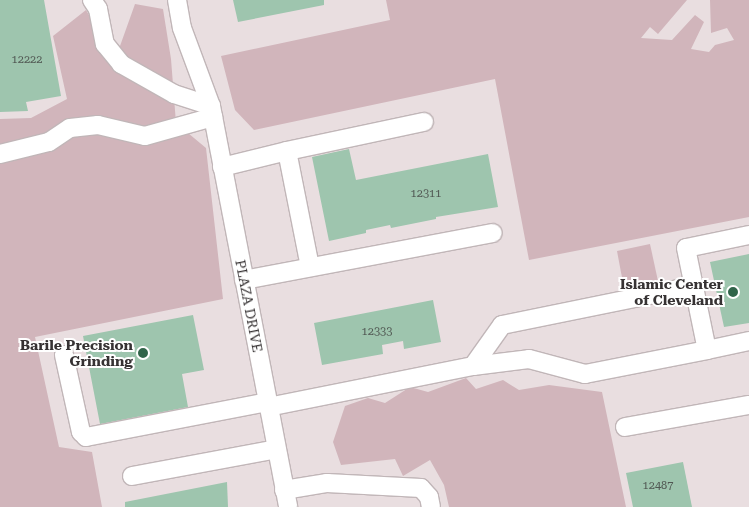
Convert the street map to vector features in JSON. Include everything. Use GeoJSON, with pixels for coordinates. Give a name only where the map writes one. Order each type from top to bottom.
{"type":"FeatureCollection","features":[{"type":"Feature","properties":{"kind":"street"},"geometry":{"type":"LineString","coordinates":[[92,0],[98,9],[105,44],[121,64],[174,94],[212,111]]}},
{"type":"Feature","properties":{"kind":"street","name":"PLAZA DRIVE"},"geometry":{"type":"LineString","coordinates":[[177,0],[182,28],[212,111],[286,498]]}},
{"type":"Feature","properties":{"kind":"street"},"geometry":{"type":"LineString","coordinates":[[0,154],[49,142],[70,128],[98,125],[145,136],[212,111]]}},
{"type":"Feature","properties":{"kind":"street"},"geometry":{"type":"LineString","coordinates":[[222,167],[424,122]]}},
{"type":"Feature","properties":{"kind":"street"},"geometry":{"type":"LineString","coordinates":[[287,152],[310,267]]}},
{"type":"Feature","properties":{"kind":"street"},"geometry":{"type":"LineString","coordinates":[[244,280],[493,233]]}},
{"type":"Feature","properties":{"kind":"street"},"geometry":{"type":"LineString","coordinates":[[707,350],[686,248],[749,235]]}},
{"type":"Feature","properties":{"kind":"street"},"geometry":{"type":"LineString","coordinates":[[473,366],[502,325],[694,286]]}},
{"type":"Feature","properties":{"kind":"street"},"geometry":{"type":"LineString","coordinates":[[64,355],[81,432],[86,437],[473,366],[529,360],[585,374],[749,341]]}},
{"type":"Feature","properties":{"kind":"street"},"geometry":{"type":"LineString","coordinates":[[624,427],[749,405]]}},
{"type":"Feature","properties":{"kind":"street"},"geometry":{"type":"LineString","coordinates":[[132,476],[277,449]]}},
{"type":"Feature","properties":{"kind":"street"},"geometry":{"type":"LineString","coordinates":[[286,498],[327,483],[421,488],[429,497],[431,507]]}},
{"type":"Feature","properties":{"kind":"shaded area"},"geometry":{"type":"Polygon","coordinates":[[[386,0],[687,0],[658,34],[650,27],[641,38],[672,40],[695,15],[704,22],[691,49],[709,52],[715,45],[734,40],[727,28],[711,33],[710,0],[749,0],[749,217],[529,260],[495,79],[254,130],[235,110],[221,56],[390,20],[386,0]]]}},
{"type":"Feature","properties":{"kind":"shaded area"},"geometry":{"type":"Polygon","coordinates":[[[135,4],[163,9],[171,59],[176,123],[206,148],[223,299],[35,337],[59,447],[92,452],[102,507],[0,507],[0,119],[31,118],[67,99],[53,36],[86,10],[115,60],[135,4]]]}},
{"type":"Feature","properties":{"kind":"shaded area"},"geometry":{"type":"Polygon","coordinates":[[[650,244],[658,281],[624,288],[617,251],[650,244]]]}},
{"type":"Feature","properties":{"kind":"shaded area"},"geometry":{"type":"Polygon","coordinates":[[[466,378],[476,389],[503,380],[519,390],[549,385],[602,392],[626,507],[449,507],[444,485],[430,460],[403,476],[395,459],[341,465],[333,442],[345,406],[368,398],[385,403],[410,387],[428,392],[466,378]]]}},
{"type":"Feature","properties":{"kind":"building"},"geometry":{"type":"Polygon","coordinates":[[[0,0],[44,0],[61,96],[26,102],[28,111],[0,112],[0,0]]]}},
{"type":"Feature","properties":{"kind":"building"},"geometry":{"type":"Polygon","coordinates":[[[233,0],[324,0],[324,5],[238,22],[233,0]]]}},
{"type":"Feature","properties":{"kind":"building"},"geometry":{"type":"Polygon","coordinates":[[[349,149],[356,180],[488,154],[498,207],[436,217],[436,219],[391,228],[390,225],[366,230],[366,233],[329,241],[312,157],[349,149]]]}},
{"type":"Feature","properties":{"kind":"building","name":"Islamic Center of Cleveland"},"geometry":{"type":"Polygon","coordinates":[[[749,254],[749,323],[724,327],[710,262],[749,254]]]}},
{"type":"Feature","properties":{"kind":"building"},"geometry":{"type":"Polygon","coordinates":[[[433,300],[441,342],[404,349],[403,341],[382,345],[383,354],[322,365],[314,323],[433,300]]]}},
{"type":"Feature","properties":{"kind":"building","name":"Barile Precision Grinding"},"geometry":{"type":"Polygon","coordinates":[[[193,315],[204,370],[182,374],[188,407],[100,424],[83,336],[193,315]]]}},
{"type":"Feature","properties":{"kind":"building"},"geometry":{"type":"Polygon","coordinates":[[[683,462],[692,507],[633,507],[626,473],[683,462]]]}},
{"type":"Feature","properties":{"kind":"building"},"geometry":{"type":"Polygon","coordinates":[[[227,482],[228,507],[125,507],[125,502],[227,482]]]}},
{"type":"Feature","properties":{"kind":"place","name":"Islamic Center of Cleveland"},"geometry":{"type":"Point","coordinates":[733,292]}},
{"type":"Feature","properties":{"kind":"place","name":"Barile Precision Grinding"},"geometry":{"type":"Point","coordinates":[143,353]}}]}
